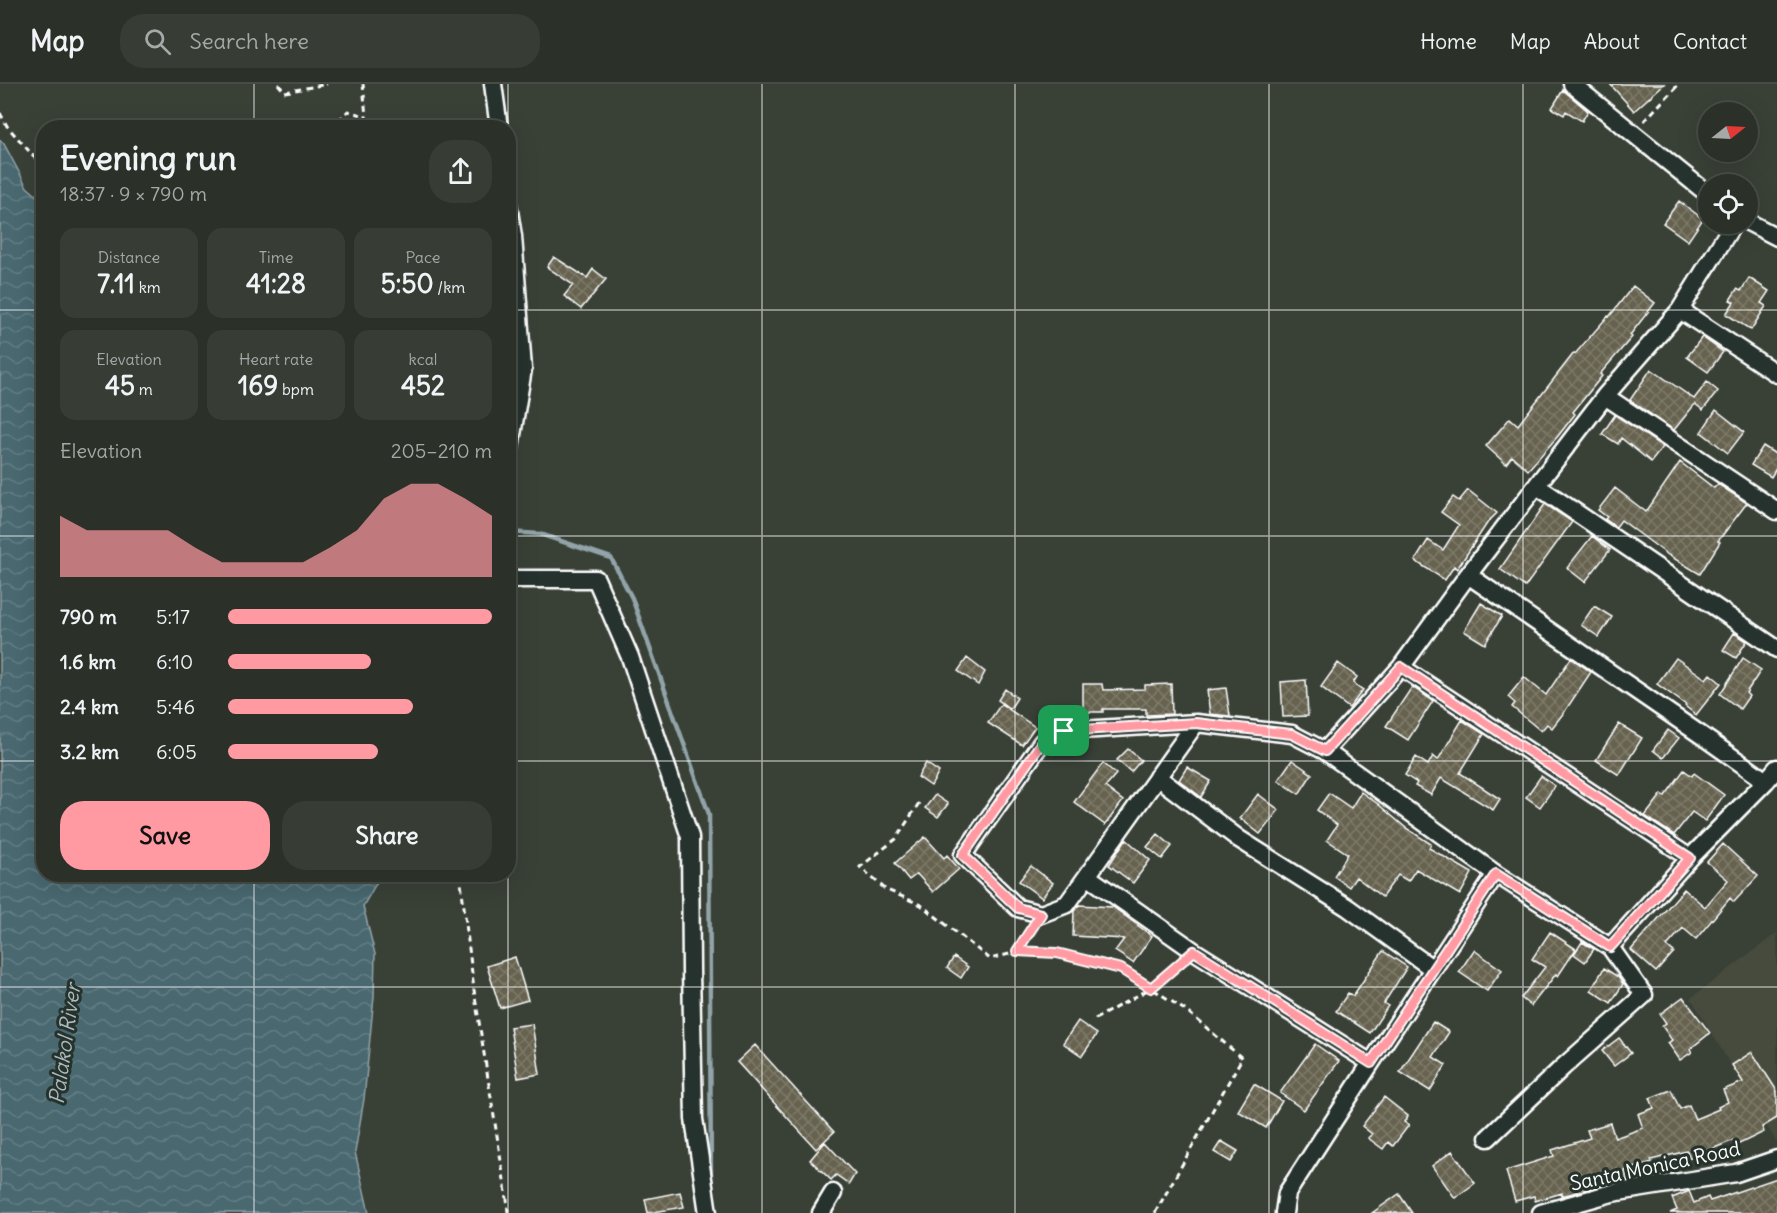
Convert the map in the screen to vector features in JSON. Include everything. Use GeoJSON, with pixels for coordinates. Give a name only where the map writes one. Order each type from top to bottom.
{"type":"FeatureCollection","features":[{"type":"Feature","properties":{"kind":"street"},"geometry":{"type":"LineString","coordinates":[[493,84],[498,120]]}},
{"type":"Feature","properties":{"kind":"street"},"geometry":{"type":"LineString","coordinates":[[1572,84],[1698,186]]}},
{"type":"Feature","properties":{"kind":"street"},"geometry":{"type":"LineString","coordinates":[[1758,227],[1777,237]]}},
{"type":"Feature","properties":{"kind":"street"},"geometry":{"type":"LineString","coordinates":[[1325,751],[1401,667],[1468,575],[1605,396],[1680,310],[1727,234]]}},
{"type":"Feature","properties":{"kind":"street"},"geometry":{"type":"LineString","coordinates":[[516,276],[523,369],[516,411]]}},
{"type":"Feature","properties":{"kind":"street"},"geometry":{"type":"LineString","coordinates":[[1680,310],[1777,374]]}},
{"type":"Feature","properties":{"kind":"street"},"geometry":{"type":"LineString","coordinates":[[1605,396],[1777,511]]}},
{"type":"Feature","properties":{"kind":"street"},"geometry":{"type":"LineString","coordinates":[[1537,486],[1777,649]]}},
{"type":"Feature","properties":{"kind":"street"},"geometry":{"type":"LineString","coordinates":[[1468,575],[1766,781]]}},
{"type":"Feature","properties":{"kind":"street"},"geometry":{"type":"LineString","coordinates":[[516,579],[596,579],[630,657],[690,837],[694,1119],[708,1213]]}},
{"type":"Feature","properties":{"kind":"street"},"geometry":{"type":"LineString","coordinates":[[1401,667],[1690,858]]}},
{"type":"Feature","properties":{"kind":"street"},"geometry":{"type":"LineString","coordinates":[[1196,723],[1067,904],[1041,914],[1018,908],[963,855],[1042,742],[1064,731],[1196,723],[1292,734],[1325,751],[1496,874],[1610,947],[1644,995],[1488,1138]]}},
{"type":"Feature","properties":{"kind":"street"},"geometry":{"type":"LineString","coordinates":[[1610,947],[1690,858],[1777,768]]}},
{"type":"Feature","properties":{"kind":"street"},"geometry":{"type":"LineString","coordinates":[[1157,777],[1239,839],[1347,907],[1433,969]]}},
{"type":"Feature","properties":{"kind":"street"},"geometry":{"type":"LineString","coordinates":[[1284,1213],[1287,1193],[1496,874]]}},
{"type":"Feature","properties":{"kind":"street"},"geometry":{"type":"LineString","coordinates":[[1087,876],[1194,951],[1371,1063]]}},
{"type":"Feature","properties":{"kind":"street","name":"Santa Monica Road"},"geometry":{"type":"LineString","coordinates":[[1540,1213],[1611,1193],[1736,1173],[1777,1159]]}},
{"type":"Feature","properties":{"kind":"street"},"geometry":{"type":"LineString","coordinates":[[822,1213],[833,1193]]}},
{"type":"Feature","properties":{"kind":"path"},"geometry":{"type":"LineString","coordinates":[[278,84],[285,92],[327,84]]}},
{"type":"Feature","properties":{"kind":"path"},"geometry":{"type":"LineString","coordinates":[[363,84],[366,120]]}},
{"type":"Feature","properties":{"kind":"path"},"geometry":{"type":"LineString","coordinates":[[1632,133],[1679,84]]}},
{"type":"Feature","properties":{"kind":"path"},"geometry":{"type":"LineString","coordinates":[[339,120],[348,111],[365,116]]}},
{"type":"Feature","properties":{"kind":"path"},"geometry":{"type":"LineString","coordinates":[[0,113],[7,126],[36,159]]}},
{"type":"Feature","properties":{"kind":"path"},"geometry":{"type":"LineString","coordinates":[[920,803],[896,839],[860,867],[885,889],[921,905],[990,959],[1017,951],[1057,953],[1121,969],[1188,1012],[1242,1058],[1155,1213]]}},
{"type":"Feature","properties":{"kind":"path"},"geometry":{"type":"LineString","coordinates":[[461,882],[474,990],[508,1213]]}},
{"type":"Feature","properties":{"kind":"path"},"geometry":{"type":"LineString","coordinates":[[1017,951],[1041,914]]}},
{"type":"Feature","properties":{"kind":"path"},"geometry":{"type":"LineString","coordinates":[[1095,1019],[1151,988],[1194,951]]}},
{"type":"Feature","properties":{"kind":"shaded area"},"geometry":{"type":"Polygon","coordinates":[[[1777,933],[1777,1143],[1691,998],[1777,933]]]}},
{"type":"Feature","properties":{"kind":"water","name":"Palakol River"},"geometry":{"type":"Polygon","coordinates":[[[0,140],[27,187],[36,195],[36,882],[377,882],[363,906],[375,954],[374,996],[364,1099],[355,1152],[369,1213],[0,1213],[0,140]]]}},
{"type":"Feature","properties":{"kind":"building"},"geometry":{"type":"Polygon","coordinates":[[[1610,84],[1664,84],[1634,111],[1610,84]]]}},
{"type":"Feature","properties":{"kind":"building"},"geometry":{"type":"Polygon","coordinates":[[[1563,90],[1588,111],[1582,121],[1566,111],[1564,115],[1552,108],[1563,90]]]}},
{"type":"Feature","properties":{"kind":"building"},"geometry":{"type":"Polygon","coordinates":[[[1679,201],[1698,215],[1698,226],[1688,241],[1663,223],[1679,201]]]}},
{"type":"Feature","properties":{"kind":"building"},"geometry":{"type":"Polygon","coordinates":[[[554,257],[587,278],[593,269],[606,279],[581,309],[564,296],[573,285],[547,267],[554,257]]]}},
{"type":"Feature","properties":{"kind":"building"},"geometry":{"type":"Polygon","coordinates":[[[1749,278],[1769,291],[1761,303],[1766,306],[1751,330],[1726,314],[1734,302],[1730,300],[1737,289],[1741,291],[1749,278]]]}},
{"type":"Feature","properties":{"kind":"building"},"geometry":{"type":"Polygon","coordinates":[[[1633,286],[1655,303],[1630,335],[1632,337],[1600,374],[1602,376],[1573,412],[1575,414],[1558,436],[1528,470],[1512,456],[1506,464],[1486,446],[1510,418],[1518,425],[1574,353],[1609,317],[1633,286]]]}},
{"type":"Feature","properties":{"kind":"building"},"geometry":{"type":"Polygon","coordinates":[[[1702,337],[1723,352],[1708,372],[1687,357],[1702,337]]]}},
{"type":"Feature","properties":{"kind":"building"},"geometry":{"type":"Polygon","coordinates":[[[1651,369],[1694,399],[1707,382],[1718,391],[1703,410],[1695,404],[1674,430],[1630,400],[1651,369]]]}},
{"type":"Feature","properties":{"kind":"building"},"geometry":{"type":"Polygon","coordinates":[[[1716,410],[1744,432],[1728,453],[1701,432],[1716,410]]]}},
{"type":"Feature","properties":{"kind":"building"},"geometry":{"type":"Polygon","coordinates":[[[1615,415],[1663,447],[1651,462],[1621,438],[1618,444],[1602,434],[1615,415]]]}},
{"type":"Feature","properties":{"kind":"building"},"geometry":{"type":"Polygon","coordinates":[[[1763,446],[1777,455],[1777,467],[1771,477],[1751,465],[1763,446]]]}},
{"type":"Feature","properties":{"kind":"building"},"geometry":{"type":"Polygon","coordinates":[[[1680,462],[1714,488],[1718,484],[1747,503],[1718,541],[1720,542],[1700,574],[1668,555],[1621,520],[1616,527],[1598,510],[1615,488],[1646,512],[1680,462]]]}},
{"type":"Feature","properties":{"kind":"building"},"geometry":{"type":"Polygon","coordinates":[[[1468,490],[1497,513],[1488,522],[1457,569],[1454,566],[1445,580],[1415,561],[1428,540],[1443,550],[1459,525],[1441,512],[1453,497],[1459,501],[1468,490]]]}},
{"type":"Feature","properties":{"kind":"building"},"geometry":{"type":"Polygon","coordinates":[[[1545,504],[1572,522],[1525,587],[1500,569],[1545,504]]]}},
{"type":"Feature","properties":{"kind":"building"},"geometry":{"type":"Polygon","coordinates":[[[1592,536],[1610,550],[1585,582],[1567,568],[1592,536]]]}},
{"type":"Feature","properties":{"kind":"building"},"geometry":{"type":"Polygon","coordinates":[[[1481,603],[1502,616],[1485,644],[1464,631],[1481,603]]]}},
{"type":"Feature","properties":{"kind":"building"},"geometry":{"type":"Polygon","coordinates":[[[1594,606],[1612,617],[1599,637],[1581,625],[1594,606]]]}},
{"type":"Feature","properties":{"kind":"building"},"geometry":{"type":"Polygon","coordinates":[[[1734,633],[1747,641],[1736,658],[1723,650],[1734,633]]]}},
{"type":"Feature","properties":{"kind":"building"},"geometry":{"type":"Polygon","coordinates":[[[967,658],[985,672],[978,685],[958,671],[967,658]]]}},
{"type":"Feature","properties":{"kind":"building"},"geometry":{"type":"Polygon","coordinates":[[[1571,658],[1591,672],[1552,728],[1547,724],[1541,731],[1512,707],[1515,703],[1508,697],[1524,677],[1546,695],[1571,658]]]}},
{"type":"Feature","properties":{"kind":"building"},"geometry":{"type":"Polygon","coordinates":[[[1676,658],[1706,679],[1710,674],[1721,683],[1696,715],[1657,684],[1676,658]]]}},
{"type":"Feature","properties":{"kind":"building"},"geometry":{"type":"Polygon","coordinates":[[[1743,658],[1761,670],[1746,693],[1749,696],[1740,709],[1720,694],[1743,658]]]}},
{"type":"Feature","properties":{"kind":"building"},"geometry":{"type":"Polygon","coordinates":[[[1338,663],[1357,677],[1353,683],[1363,690],[1349,708],[1321,687],[1338,663]]]}},
{"type":"Feature","properties":{"kind":"building"},"geometry":{"type":"Polygon","coordinates":[[[1306,680],[1308,716],[1283,717],[1281,682],[1306,680]]]}},
{"type":"Feature","properties":{"kind":"building"},"geometry":{"type":"Polygon","coordinates":[[[1083,684],[1102,684],[1103,690],[1145,689],[1145,685],[1171,684],[1172,714],[1146,715],[1146,709],[1103,709],[1103,712],[1083,712],[1083,684]]]}},
{"type":"Feature","properties":{"kind":"building"},"geometry":{"type":"Polygon","coordinates":[[[1412,687],[1433,701],[1408,740],[1386,726],[1412,687]]]}},
{"type":"Feature","properties":{"kind":"building"},"geometry":{"type":"Polygon","coordinates":[[[1226,688],[1230,716],[1210,714],[1207,690],[1226,688]]]}},
{"type":"Feature","properties":{"kind":"building"},"geometry":{"type":"Polygon","coordinates":[[[1005,689],[1017,698],[1010,709],[998,700],[1005,689]]]}},
{"type":"Feature","properties":{"kind":"building"},"geometry":{"type":"Polygon","coordinates":[[[1001,704],[1035,727],[1022,745],[988,723],[1001,704]]]}},
{"type":"Feature","properties":{"kind":"building"},"geometry":{"type":"Polygon","coordinates":[[[1462,720],[1484,734],[1460,773],[1500,799],[1493,810],[1441,778],[1431,795],[1415,786],[1417,783],[1405,775],[1416,757],[1428,765],[1433,756],[1438,760],[1462,720]]]}},
{"type":"Feature","properties":{"kind":"building"},"geometry":{"type":"Polygon","coordinates":[[[1619,724],[1642,738],[1619,775],[1596,760],[1619,724]]]}},
{"type":"Feature","properties":{"kind":"building"},"geometry":{"type":"Polygon","coordinates":[[[1668,730],[1679,738],[1663,758],[1653,750],[1668,730]]]}},
{"type":"Feature","properties":{"kind":"building"},"geometry":{"type":"Polygon","coordinates":[[[1128,749],[1141,760],[1131,772],[1117,760],[1128,749]]]}},
{"type":"Feature","properties":{"kind":"building"},"geometry":{"type":"Polygon","coordinates":[[[1292,760],[1312,774],[1299,794],[1278,780],[1292,760]]]}},
{"type":"Feature","properties":{"kind":"building"},"geometry":{"type":"Polygon","coordinates":[[[926,763],[939,772],[931,786],[918,777],[926,763]]]}},
{"type":"Feature","properties":{"kind":"building"},"geometry":{"type":"Polygon","coordinates":[[[1103,763],[1116,774],[1105,787],[1123,801],[1105,825],[1074,802],[1103,763]]]}},
{"type":"Feature","properties":{"kind":"building"},"geometry":{"type":"Polygon","coordinates":[[[1187,767],[1211,781],[1201,797],[1179,780],[1187,767]]]}},
{"type":"Feature","properties":{"kind":"building"},"geometry":{"type":"Polygon","coordinates":[[[1684,770],[1692,776],[1694,773],[1724,795],[1705,821],[1692,812],[1674,835],[1645,816],[1662,794],[1665,796],[1684,770]]]}},
{"type":"Feature","properties":{"kind":"building"},"geometry":{"type":"Polygon","coordinates":[[[1541,776],[1555,786],[1540,807],[1526,797],[1541,776]]]}},
{"type":"Feature","properties":{"kind":"building"},"geometry":{"type":"Polygon","coordinates":[[[1361,792],[1406,828],[1431,844],[1429,848],[1472,873],[1460,895],[1416,869],[1408,881],[1398,875],[1382,897],[1356,877],[1349,887],[1334,876],[1348,854],[1327,840],[1337,825],[1317,810],[1329,793],[1351,808],[1361,792]]]}},
{"type":"Feature","properties":{"kind":"building"},"geometry":{"type":"Polygon","coordinates":[[[1258,794],[1279,810],[1260,834],[1240,818],[1258,794]]]}},
{"type":"Feature","properties":{"kind":"building"},"geometry":{"type":"Polygon","coordinates":[[[935,795],[948,804],[938,817],[925,808],[935,795]]]}},
{"type":"Feature","properties":{"kind":"building"},"geometry":{"type":"Polygon","coordinates":[[[1158,834],[1172,846],[1162,859],[1147,847],[1158,834]]]}},
{"type":"Feature","properties":{"kind":"building"},"geometry":{"type":"Polygon","coordinates":[[[925,837],[944,858],[947,855],[959,869],[933,892],[917,874],[909,880],[895,863],[925,837]]]}},
{"type":"Feature","properties":{"kind":"building"},"geometry":{"type":"Polygon","coordinates":[[[1126,839],[1150,860],[1133,883],[1109,865],[1126,839]]]}},
{"type":"Feature","properties":{"kind":"building"},"geometry":{"type":"Polygon","coordinates":[[[1723,844],[1758,876],[1734,902],[1730,898],[1696,939],[1683,928],[1667,946],[1674,952],[1656,972],[1631,950],[1684,889],[1705,907],[1728,880],[1707,862],[1723,844]]]}},
{"type":"Feature","properties":{"kind":"building"},"geometry":{"type":"Polygon","coordinates":[[[1031,866],[1053,883],[1042,898],[1019,881],[1031,866]]]}},
{"type":"Feature","properties":{"kind":"building"},"geometry":{"type":"Polygon","coordinates":[[[1079,905],[1113,907],[1152,936],[1133,963],[1115,951],[1124,939],[1073,936],[1074,911],[1079,905]]]}},
{"type":"Feature","properties":{"kind":"building"},"geometry":{"type":"Polygon","coordinates":[[[1550,932],[1576,949],[1558,976],[1556,974],[1531,1006],[1521,998],[1545,967],[1532,959],[1550,932]]]}},
{"type":"Feature","properties":{"kind":"building"},"geometry":{"type":"Polygon","coordinates":[[[1582,942],[1594,949],[1585,962],[1574,954],[1582,942]]]}},
{"type":"Feature","properties":{"kind":"building"},"geometry":{"type":"Polygon","coordinates":[[[1474,950],[1502,970],[1487,991],[1459,972],[1474,950]]]}},
{"type":"Feature","properties":{"kind":"building"},"geometry":{"type":"Polygon","coordinates":[[[1383,951],[1407,967],[1384,1003],[1388,1006],[1370,1033],[1336,1011],[1348,993],[1353,996],[1383,951]]]}},
{"type":"Feature","properties":{"kind":"building"},"geometry":{"type":"Polygon","coordinates":[[[515,957],[528,1000],[500,1008],[487,966],[515,957]]]}},
{"type":"Feature","properties":{"kind":"building"},"geometry":{"type":"Polygon","coordinates":[[[954,957],[968,967],[961,978],[947,968],[954,957]]]}},
{"type":"Feature","properties":{"kind":"building"},"geometry":{"type":"Polygon","coordinates":[[[1604,968],[1618,977],[1623,984],[1611,1003],[1591,990],[1604,968]]]}},
{"type":"Feature","properties":{"kind":"building"},"geometry":{"type":"Polygon","coordinates":[[[1683,997],[1710,1033],[1690,1049],[1692,1052],[1680,1060],[1668,1043],[1672,1040],[1662,1026],[1666,1023],[1660,1014],[1683,997]]]}},
{"type":"Feature","properties":{"kind":"building"},"geometry":{"type":"Polygon","coordinates":[[[1078,1021],[1097,1034],[1082,1056],[1063,1043],[1078,1021]]]}},
{"type":"Feature","properties":{"kind":"building"},"geometry":{"type":"Polygon","coordinates":[[[1433,1022],[1449,1032],[1433,1057],[1446,1065],[1430,1091],[1400,1072],[1433,1022]]]}},
{"type":"Feature","properties":{"kind":"building"},"geometry":{"type":"Polygon","coordinates":[[[532,1024],[540,1074],[518,1078],[510,1027],[532,1024]]]}},
{"type":"Feature","properties":{"kind":"building"},"geometry":{"type":"Polygon","coordinates":[[[1619,1038],[1631,1053],[1614,1066],[1602,1051],[1619,1038]]]}},
{"type":"Feature","properties":{"kind":"building"},"geometry":{"type":"Polygon","coordinates":[[[1315,1044],[1339,1061],[1304,1110],[1280,1093],[1315,1044]]]}},
{"type":"Feature","properties":{"kind":"building"},"geometry":{"type":"Polygon","coordinates":[[[755,1045],[834,1132],[816,1149],[737,1062],[755,1045]]]}},
{"type":"Feature","properties":{"kind":"building"},"geometry":{"type":"Polygon","coordinates":[[[1752,1052],[1777,1091],[1777,1118],[1762,1127],[1764,1132],[1737,1145],[1734,1140],[1690,1158],[1687,1151],[1651,1160],[1652,1162],[1625,1171],[1627,1180],[1562,1196],[1562,1193],[1535,1201],[1534,1196],[1515,1201],[1506,1171],[1554,1156],[1552,1150],[1590,1138],[1587,1130],[1610,1123],[1615,1138],[1643,1128],[1638,1114],[1654,1108],[1650,1098],[1671,1090],[1680,1109],[1689,1105],[1695,1119],[1719,1109],[1718,1107],[1728,1102],[1723,1090],[1743,1082],[1732,1065],[1752,1052]]]}},
{"type":"Feature","properties":{"kind":"building"},"geometry":{"type":"Polygon","coordinates":[[[1254,1084],[1282,1101],[1266,1128],[1238,1111],[1254,1084]]]}},
{"type":"Feature","properties":{"kind":"building"},"geometry":{"type":"Polygon","coordinates":[[[1384,1097],[1408,1116],[1404,1122],[1409,1125],[1393,1146],[1388,1142],[1383,1149],[1368,1138],[1372,1134],[1362,1126],[1384,1097]]]}},
{"type":"Feature","properties":{"kind":"building"},"geometry":{"type":"Polygon","coordinates":[[[1221,1141],[1238,1151],[1231,1162],[1214,1152],[1221,1141]]]}},
{"type":"Feature","properties":{"kind":"building"},"geometry":{"type":"Polygon","coordinates":[[[825,1142],[855,1174],[849,1184],[836,1175],[831,1180],[810,1160],[825,1142]]]}},
{"type":"Feature","properties":{"kind":"building"},"geometry":{"type":"Polygon","coordinates":[[[1452,1151],[1475,1183],[1455,1198],[1432,1166],[1452,1151]]]}},
{"type":"Feature","properties":{"kind":"building"},"geometry":{"type":"Polygon","coordinates":[[[1777,1178],[1777,1213],[1670,1213],[1677,1210],[1672,1198],[1689,1191],[1694,1203],[1708,1197],[1710,1201],[1777,1178]]]}},
{"type":"Feature","properties":{"kind":"building"},"geometry":{"type":"Polygon","coordinates":[[[680,1192],[684,1207],[648,1213],[645,1199],[680,1192]]]}},
{"type":"Feature","properties":{"kind":"building"},"geometry":{"type":"Polygon","coordinates":[[[1399,1194],[1412,1213],[1372,1213],[1399,1194]]]}},
{"type":"Feature","properties":{"kind":"waterway"},"geometry":{"type":"LineString","coordinates":[[516,532],[540,534],[611,558],[632,598],[709,814],[711,1184]]}},
{"type":"Feature","properties":{"kind":"route"},"geometry":{"type":"LineString","coordinates":[[1401,667],[1690,858],[1610,947],[1496,874],[1371,1063],[1194,951],[1151,988],[1121,969],[1057,953],[1017,951],[1041,914],[1018,908],[963,855],[1042,742],[1064,731],[1196,723],[1292,734],[1325,751],[1401,667]]}}]}
